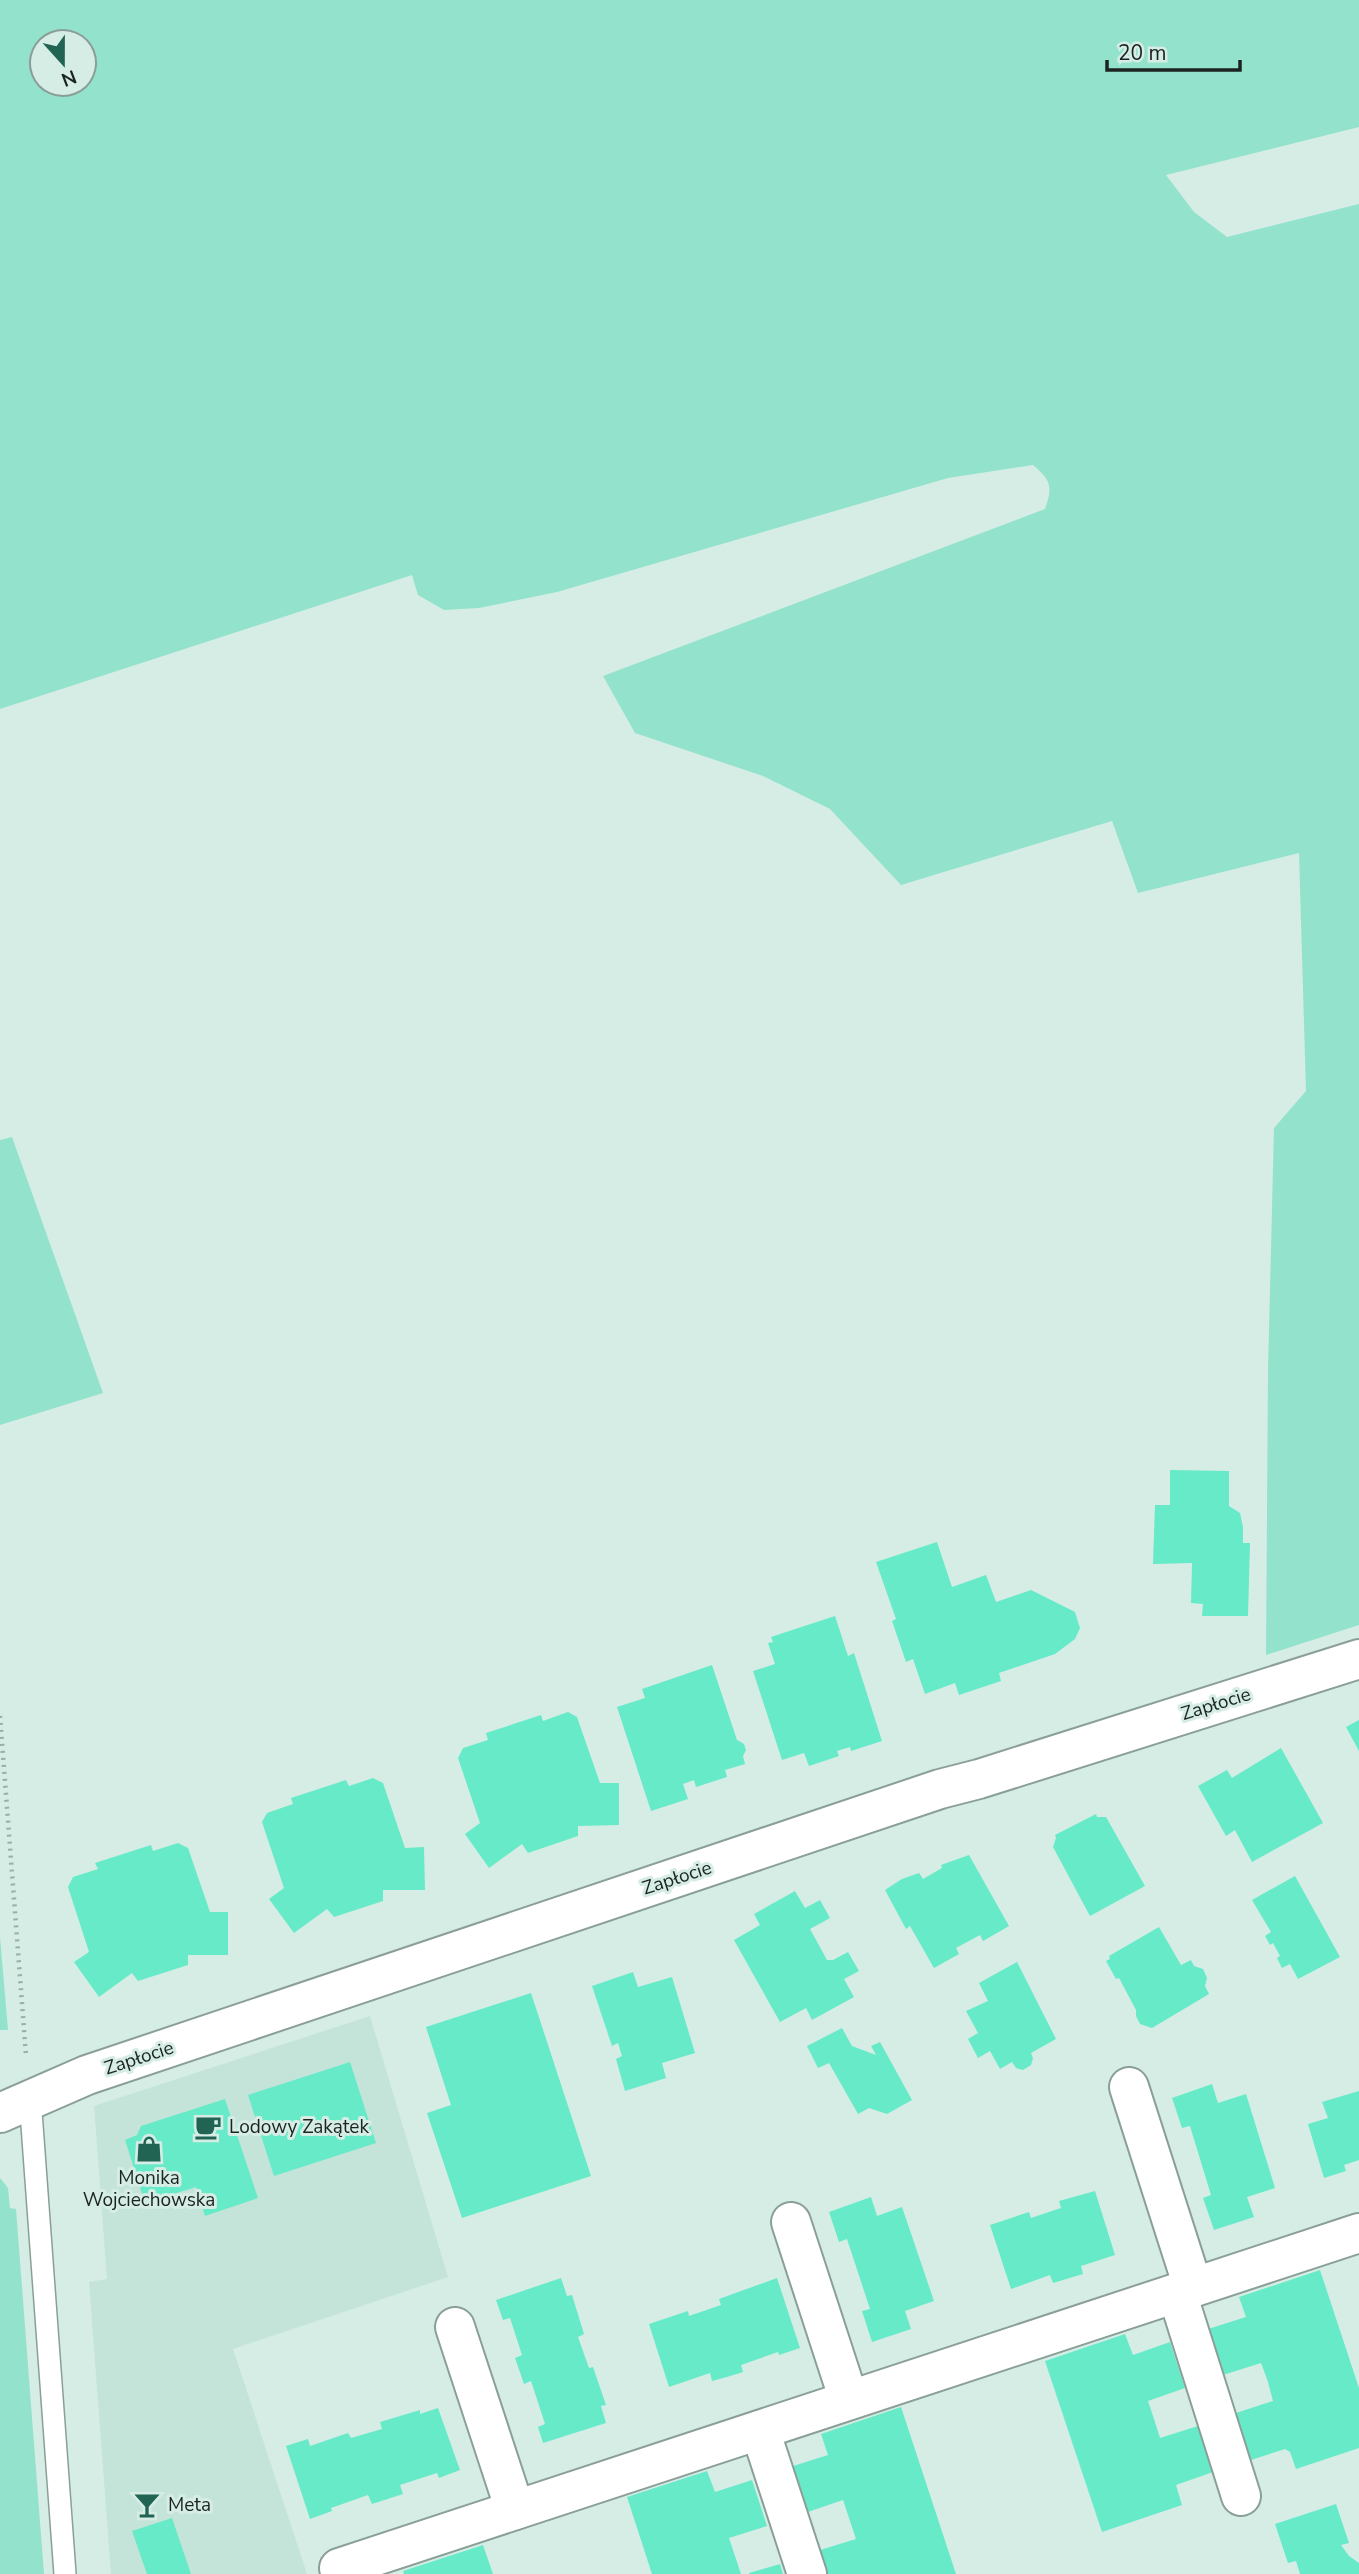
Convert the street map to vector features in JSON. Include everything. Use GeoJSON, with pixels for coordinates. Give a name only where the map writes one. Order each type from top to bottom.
{"type":"FeatureCollection","features":[{"type":"Feature","properties":{"kind":"street","name":"Zapłocie"},"geometry":{"type":"LineString","coordinates":[[15,2106],[87,2075],[940,1790],[1359,1659]]}},
{"type":"Feature","properties":{"kind":"street"},"geometry":{"type":"LineString","coordinates":[[1129,2087],[1241,2496]]}},
{"type":"Feature","properties":{"kind":"street"},"geometry":{"type":"LineString","coordinates":[[791,2222],[849,2400]]}},
{"type":"Feature","properties":{"kind":"street"},"geometry":{"type":"LineString","coordinates":[[341,2574],[339,2568],[1359,2233]]}},
{"type":"Feature","properties":{"kind":"street"},"geometry":{"type":"LineString","coordinates":[[455,2327],[515,2510]]}},
{"type":"Feature","properties":{"kind":"street"},"geometry":{"type":"LineString","coordinates":[[760,2430],[807,2574]]}},
{"type":"Feature","properties":{"kind":"lane"},"geometry":{"type":"LineString","coordinates":[[15,2106],[65,2574]]}},
{"type":"Feature","properties":{"kind":"path"},"geometry":{"type":"LineString","coordinates":[[0,1716],[23,2032],[15,2106]]}},
{"type":"Feature","properties":{"kind":"shaded area"},"geometry":{"type":"Polygon","coordinates":[[[370,2016],[448,2277],[233,2349],[307,2574],[111,2574],[89,2282],[107,2279],[94,2106],[370,2016]]]}},
{"type":"Feature","properties":{"kind":"green space"},"geometry":{"type":"Polygon","coordinates":[[[0,0],[1359,0],[1359,127],[1166,175],[1194,212],[1227,237],[1359,204],[1359,1625],[1266,1655],[1268,1370],[1274,1128],[1306,1091],[1299,853],[1138,893],[1112,821],[901,885],[830,809],[763,776],[635,733],[603,676],[1045,509],[1049,484],[1044,475],[1033,465],[948,478],[557,592],[479,608],[444,610],[418,595],[412,575],[0,709],[0,0]]]}},
{"type":"Feature","properties":{"kind":"green space"},"geometry":{"type":"Polygon","coordinates":[[[12,1137],[103,1393],[0,1425],[0,1140],[12,1137]]]}},
{"type":"Feature","properties":{"kind":"green space"},"geometry":{"type":"Polygon","coordinates":[[[0,1937],[8,2030],[0,2030],[0,1937]]]}},
{"type":"Feature","properties":{"kind":"green space"},"geometry":{"type":"Polygon","coordinates":[[[0,2178],[8,2188],[10,2208],[16,2209],[44,2574],[0,2574],[0,2178]]]}},
{"type":"Feature","properties":{"kind":"building"},"geometry":{"type":"Polygon","coordinates":[[[1170,1470],[1229,1471],[1229,1506],[1240,1513],[1243,1543],[1250,1543],[1248,1616],[1202,1616],[1203,1604],[1191,1603],[1192,1563],[1153,1564],[1155,1505],[1170,1505],[1170,1470]]]}},
{"type":"Feature","properties":{"kind":"building"},"geometry":{"type":"Polygon","coordinates":[[[937,1542],[952,1587],[986,1575],[996,1602],[1031,1590],[1075,1612],[1080,1628],[1075,1639],[1055,1654],[999,1673],[1001,1681],[959,1695],[955,1683],[925,1694],[913,1659],[906,1662],[892,1621],[896,1619],[876,1562],[937,1542]]]}},
{"type":"Feature","properties":{"kind":"building"},"geometry":{"type":"Polygon","coordinates":[[[835,1616],[848,1656],[854,1653],[882,1741],[851,1751],[850,1747],[837,1751],[839,1756],[809,1766],[804,1753],[782,1760],[753,1671],[775,1664],[768,1643],[773,1642],[771,1637],[835,1616]]]}},
{"type":"Feature","properties":{"kind":"building"},"geometry":{"type":"Polygon","coordinates":[[[712,1665],[737,1740],[744,1744],[746,1750],[743,1756],[745,1764],[725,1770],[727,1777],[696,1787],[694,1780],[683,1784],[688,1799],[651,1811],[617,1707],[645,1698],[642,1689],[712,1665]]]}},
{"type":"Feature","properties":{"kind":"building"},"geometry":{"type":"Polygon","coordinates":[[[568,1712],[577,1717],[600,1783],[619,1783],[619,1825],[578,1826],[578,1836],[528,1853],[522,1844],[489,1868],[465,1834],[480,1823],[458,1758],[463,1748],[488,1740],[486,1733],[541,1715],[543,1721],[568,1712]]]}},
{"type":"Feature","properties":{"kind":"building"},"geometry":{"type":"Polygon","coordinates":[[[1359,1720],[1359,1751],[1346,1727],[1359,1720]]]}},
{"type":"Feature","properties":{"kind":"building"},"geometry":{"type":"Polygon","coordinates":[[[1281,1748],[1323,1823],[1252,1862],[1235,1830],[1226,1836],[1198,1786],[1227,1770],[1232,1778],[1281,1748]]]}},
{"type":"Feature","properties":{"kind":"building"},"geometry":{"type":"Polygon","coordinates":[[[373,1778],[383,1783],[405,1848],[424,1847],[425,1890],[383,1890],[383,1901],[334,1917],[327,1909],[294,1933],[269,1899],[284,1888],[262,1822],[267,1813],[293,1804],[291,1798],[346,1780],[349,1786],[373,1778]]]}},
{"type":"Feature","properties":{"kind":"building"},"geometry":{"type":"Polygon","coordinates":[[[1096,1814],[1097,1817],[1106,1817],[1145,1886],[1090,1916],[1053,1847],[1055,1835],[1096,1814]]]}},
{"type":"Feature","properties":{"kind":"building"},"geometry":{"type":"Polygon","coordinates":[[[178,1843],[188,1848],[210,1912],[228,1912],[228,1955],[188,1955],[188,1965],[138,1981],[132,1973],[99,1997],[74,1962],[89,1952],[68,1887],[73,1877],[98,1869],[95,1863],[151,1845],[153,1851],[178,1843]]]}},
{"type":"Feature","properties":{"kind":"building"},"geometry":{"type":"Polygon","coordinates":[[[969,1855],[1009,1926],[983,1941],[980,1935],[956,1948],[959,1954],[934,1968],[910,1926],[906,1929],[885,1890],[902,1879],[919,1873],[923,1879],[942,1868],[941,1865],[969,1855]]]}},
{"type":"Feature","properties":{"kind":"building"},"geometry":{"type":"Polygon","coordinates":[[[1295,1876],[1340,1957],[1298,1979],[1290,1964],[1282,1968],[1277,1958],[1280,1956],[1273,1943],[1270,1945],[1265,1936],[1271,1932],[1252,1900],[1295,1876]]]}},
{"type":"Feature","properties":{"kind":"building"},"geometry":{"type":"Polygon","coordinates":[[[795,1891],[805,1908],[820,1900],[830,1918],[810,1929],[827,1960],[833,1960],[848,1952],[859,1971],[844,1979],[854,1997],[812,2020],[806,2008],[780,2022],[734,1940],[760,1925],[754,1914],[795,1891]]]}},
{"type":"Feature","properties":{"kind":"building"},"geometry":{"type":"Polygon","coordinates":[[[1159,1927],[1181,1965],[1191,1960],[1194,1966],[1203,1969],[1209,1994],[1152,2028],[1140,2024],[1136,2010],[1119,1978],[1116,1979],[1106,1961],[1110,1959],[1109,1956],[1159,1927]]]}},
{"type":"Feature","properties":{"kind":"building"},"geometry":{"type":"Polygon","coordinates":[[[1017,1962],[1056,2039],[1031,2053],[1031,2065],[1023,2070],[1016,2068],[1012,2062],[1000,2069],[990,2051],[978,2058],[968,2039],[978,2033],[966,2011],[988,2001],[979,1983],[1017,1962]]]}},
{"type":"Feature","properties":{"kind":"building"},"geometry":{"type":"Polygon","coordinates":[[[633,1972],[638,1987],[672,1977],[695,2053],[662,2063],[666,2078],[625,2091],[616,2059],[622,2056],[618,2043],[612,2046],[592,1986],[633,1972]]]}},
{"type":"Feature","properties":{"kind":"building"},"geometry":{"type":"Polygon","coordinates":[[[531,1993],[591,2176],[462,2218],[427,2113],[451,2105],[426,2027],[531,1993]]]}},
{"type":"Feature","properties":{"kind":"building"},"geometry":{"type":"Polygon","coordinates":[[[842,2028],[852,2046],[876,2055],[871,2046],[880,2042],[912,2100],[887,2114],[869,2108],[858,2114],[829,2063],[818,2068],[807,2046],[842,2028]]]}},
{"type":"Feature","properties":{"kind":"building"},"geometry":{"type":"Polygon","coordinates":[[[350,2062],[376,2143],[274,2176],[248,2095],[350,2062]]]}},
{"type":"Feature","properties":{"kind":"building"},"geometry":{"type":"Polygon","coordinates":[[[1212,2084],[1218,2103],[1246,2094],[1275,2188],[1247,2197],[1254,2217],[1214,2230],[1203,2198],[1211,2195],[1190,2126],[1182,2128],[1172,2098],[1212,2084]]]}},
{"type":"Feature","properties":{"kind":"building"},"geometry":{"type":"Polygon","coordinates":[[[1359,2091],[1359,2160],[1344,2165],[1346,2171],[1324,2178],[1308,2124],[1328,2118],[1322,2102],[1359,2091]]]}},
{"type":"Feature","properties":{"kind":"building"},"geometry":{"type":"Polygon","coordinates":[[[225,2099],[258,2198],[205,2216],[196,2187],[145,2203],[125,2140],[137,2135],[141,2126],[225,2099]]]}},
{"type":"Feature","properties":{"kind":"building"},"geometry":{"type":"Polygon","coordinates":[[[1095,2191],[1115,2255],[1081,2266],[1083,2274],[1053,2283],[1050,2275],[1011,2289],[990,2225],[1029,2212],[1031,2218],[1061,2208],[1059,2201],[1095,2191]]]}},
{"type":"Feature","properties":{"kind":"building"},"geometry":{"type":"Polygon","coordinates":[[[871,2197],[877,2216],[902,2207],[934,2301],[905,2311],[911,2329],[872,2342],[862,2311],[870,2309],[847,2239],[839,2242],[829,2212],[871,2197]]]}},
{"type":"Feature","properties":{"kind":"building"},"geometry":{"type":"Polygon","coordinates":[[[1320,2270],[1359,2388],[1359,2448],[1296,2469],[1290,2452],[1285,2449],[1251,2460],[1236,2413],[1273,2401],[1268,2382],[1261,2363],[1223,2375],[1208,2329],[1246,2317],[1239,2297],[1320,2270]]]}},
{"type":"Feature","properties":{"kind":"building"},"geometry":{"type":"Polygon","coordinates":[[[561,2278],[567,2296],[572,2295],[584,2334],[578,2337],[589,2368],[593,2367],[606,2405],[601,2406],[606,2423],[543,2443],[538,2427],[545,2424],[531,2381],[524,2384],[515,2358],[522,2355],[510,2318],[503,2320],[496,2300],[561,2278]]]}},
{"type":"Feature","properties":{"kind":"building"},"geometry":{"type":"Polygon","coordinates":[[[777,2278],[800,2348],[779,2355],[778,2352],[741,2365],[743,2372],[727,2377],[712,2381],[710,2373],[669,2387],[649,2324],[688,2311],[689,2316],[721,2305],[719,2299],[777,2278]]]}},
{"type":"Feature","properties":{"kind":"building"},"geometry":{"type":"Polygon","coordinates":[[[1125,2334],[1133,2355],[1170,2342],[1185,2388],[1148,2401],[1160,2438],[1198,2426],[1213,2472],[1176,2485],[1182,2505],[1102,2532],[1045,2361],[1125,2334]]]}},
{"type":"Feature","properties":{"kind":"building"},"geometry":{"type":"Polygon","coordinates":[[[901,2407],[956,2574],[825,2574],[817,2551],[856,2539],[843,2500],[805,2513],[790,2467],[828,2455],[821,2434],[901,2407]]]}},
{"type":"Feature","properties":{"kind":"building"},"geometry":{"type":"Polygon","coordinates":[[[438,2408],[460,2470],[439,2478],[437,2473],[400,2485],[403,2494],[372,2504],[368,2495],[331,2508],[332,2511],[310,2519],[286,2446],[308,2439],[310,2446],[348,2433],[351,2438],[382,2429],[380,2422],[420,2410],[420,2414],[438,2408]]]}},
{"type":"Feature","properties":{"kind":"building"},"geometry":{"type":"Polygon","coordinates":[[[707,2471],[715,2492],[752,2480],[767,2526],[729,2538],[741,2574],[652,2574],[627,2497],[707,2471]]]}},
{"type":"Feature","properties":{"kind":"building"},"geometry":{"type":"Polygon","coordinates":[[[1336,2504],[1349,2543],[1341,2545],[1349,2556],[1359,2563],[1359,2574],[1300,2574],[1296,2561],[1288,2563],[1275,2524],[1336,2504]]]}},
{"type":"Feature","properties":{"kind":"building"},"geometry":{"type":"Polygon","coordinates":[[[172,2518],[191,2574],[147,2574],[132,2531],[172,2518]]]}},
{"type":"Feature","properties":{"kind":"building"},"geometry":{"type":"Polygon","coordinates":[[[483,2545],[493,2574],[404,2574],[403,2571],[483,2545]]]}},
{"type":"Feature","properties":{"kind":"building"},"geometry":{"type":"Polygon","coordinates":[[[780,2564],[783,2574],[749,2574],[749,2573],[780,2564]]]}},
{"type":"Feature","properties":{"kind":"place","name":"Lodowy Zakątek"},"geometry":{"type":"Point","coordinates":[208,2127]}},
{"type":"Feature","properties":{"kind":"place","name":"Monika Wojciechowska"},"geometry":{"type":"Point","coordinates":[149,2149]}},
{"type":"Feature","properties":{"kind":"place","name":"Meta"},"geometry":{"type":"Point","coordinates":[147,2505]}}]}
